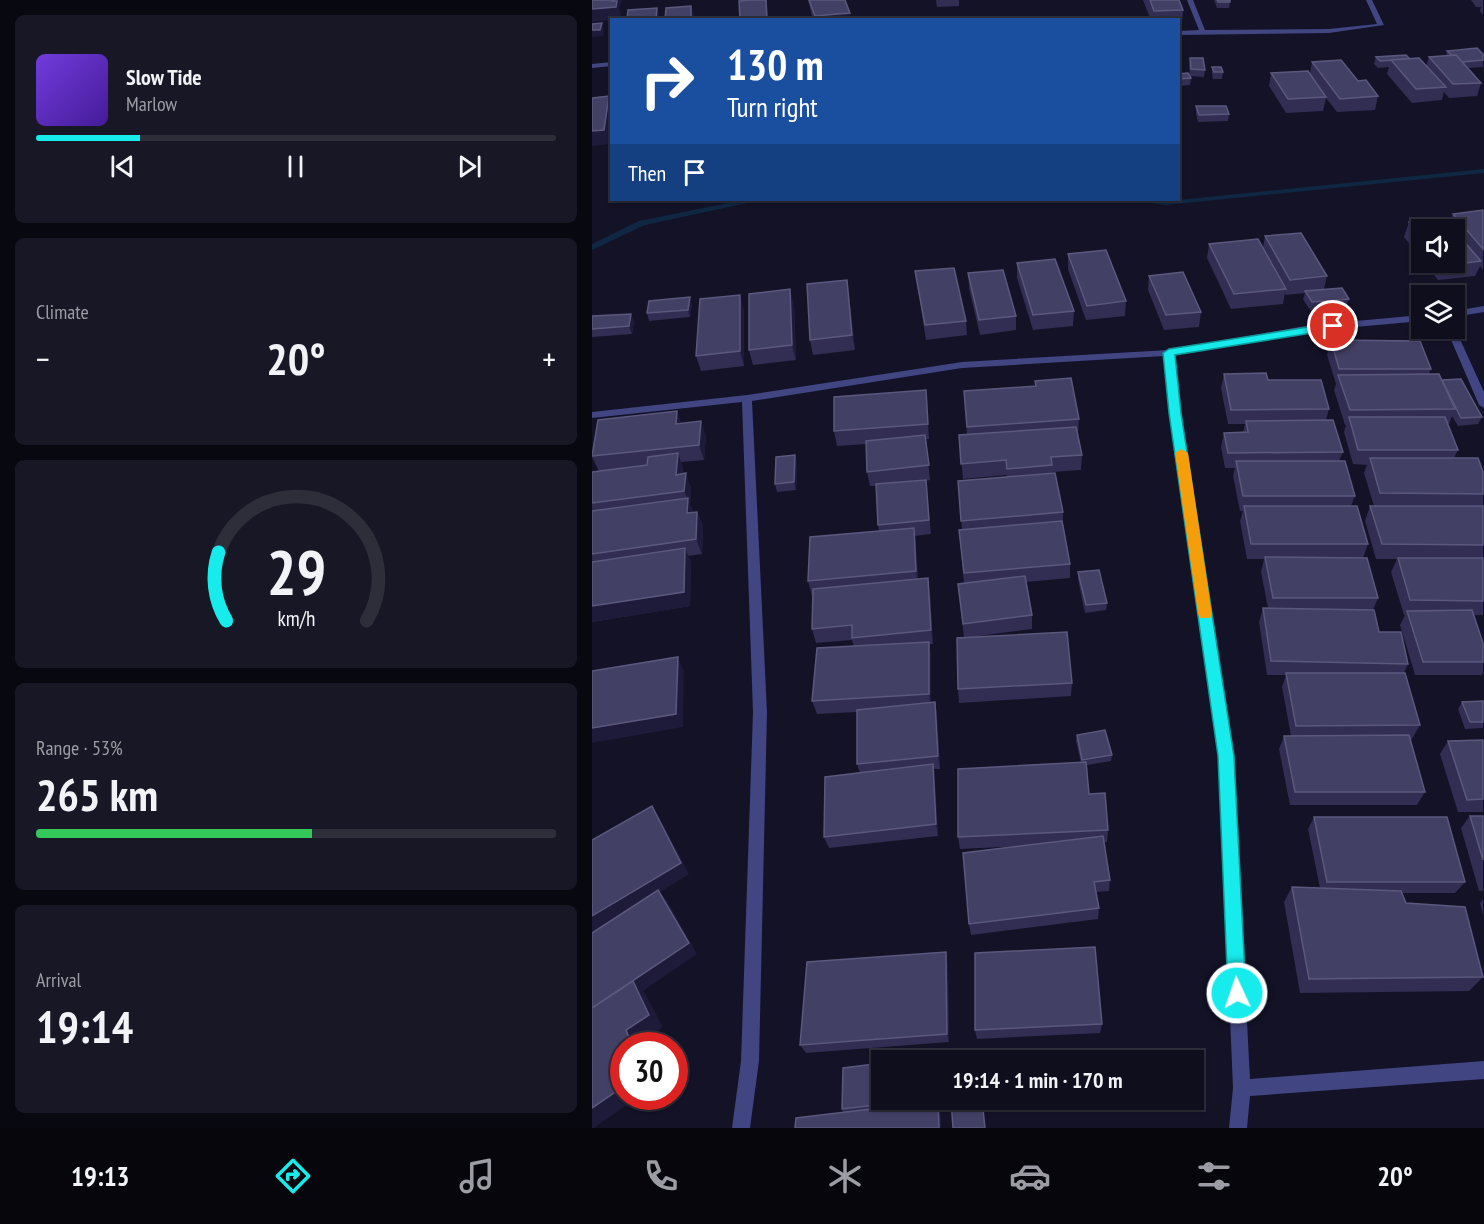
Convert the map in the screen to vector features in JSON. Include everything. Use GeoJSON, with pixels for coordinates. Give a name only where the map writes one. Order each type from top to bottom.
{"type":"FeatureCollection","features":[{"type":"Feature","properties":{"kind":"street"},"geometry":{"type":"LineString","coordinates":[[1190,0],[1203,32]]}},
{"type":"Feature","properties":{"kind":"street"},"geometry":{"type":"LineString","coordinates":[[1180,33],[1329,31],[1381,25],[1369,0]]}},
{"type":"Feature","properties":{"kind":"street"},"geometry":{"type":"LineString","coordinates":[[592,66],[610,64]]}},
{"type":"Feature","properties":{"kind":"street"},"geometry":{"type":"LineString","coordinates":[[1465,312],[1483,309]]}},
{"type":"Feature","properties":{"kind":"street"},"geometry":{"type":"LineString","coordinates":[[592,415],[747,398],[962,365],[1169,353],[1311,328],[1411,319]]}},
{"type":"Feature","properties":{"kind":"street"},"geometry":{"type":"LineString","coordinates":[[1456,339],[1483,405]]}},
{"type":"Feature","properties":{"kind":"street"},"geometry":{"type":"LineString","coordinates":[[1169,353],[1175,413],[1226,756],[1242,1088],[1238,1128]]}},
{"type":"Feature","properties":{"kind":"street"},"geometry":{"type":"LineString","coordinates":[[741,1128],[750,1062],[760,712],[747,398]]}},
{"type":"Feature","properties":{"kind":"street"},"geometry":{"type":"LineString","coordinates":[[1242,1088],[1483,1070]]}},
{"type":"Feature","properties":{"kind":"building"},"geometry":{"type":"Polygon","coordinates":[[[592,0],[617,1],[616,7],[592,9],[592,0]]]}},
{"type":"Feature","properties":{"kind":"building"},"geometry":{"type":"Polygon","coordinates":[[[766,0],[767,18],[740,18],[739,1],[766,0]]]}},
{"type":"Feature","properties":{"kind":"building"},"geometry":{"type":"Polygon","coordinates":[[[809,0],[845,0],[850,13],[815,16],[809,0]]]}},
{"type":"Feature","properties":{"kind":"building"},"geometry":{"type":"Polygon","coordinates":[[[1150,0],[1179,0],[1183,10],[1154,11],[1150,0]]]}},
{"type":"Feature","properties":{"kind":"building"},"geometry":{"type":"Polygon","coordinates":[[[1217,0],[1230,0],[1230,2],[1218,2],[1217,0]]]}},
{"type":"Feature","properties":{"kind":"building"},"geometry":{"type":"Polygon","coordinates":[[[691,6],[691,18],[665,18],[666,8],[691,6]]]}},
{"type":"Feature","properties":{"kind":"building"},"geometry":{"type":"Polygon","coordinates":[[[657,8],[656,18],[627,18],[628,10],[657,8]]]}},
{"type":"Feature","properties":{"kind":"building"},"geometry":{"type":"Polygon","coordinates":[[[1034,17],[1069,17],[1069,18],[1034,17]]]}},
{"type":"Feature","properties":{"kind":"building"},"geometry":{"type":"Polygon","coordinates":[[[602,23],[600,30],[592,30],[592,24],[602,23]]]}},
{"type":"Feature","properties":{"kind":"building"},"geometry":{"type":"Polygon","coordinates":[[[1477,48],[1483,54],[1483,60],[1462,62],[1456,55],[1453,56],[1447,51],[1477,48]]]}},
{"type":"Feature","properties":{"kind":"building"},"geometry":{"type":"Polygon","coordinates":[[[1406,55],[1410,59],[1380,61],[1376,57],[1406,55]]]}},
{"type":"Feature","properties":{"kind":"building"},"geometry":{"type":"Polygon","coordinates":[[[1456,55],[1481,83],[1453,84],[1429,57],[1456,55]]]}},
{"type":"Feature","properties":{"kind":"building"},"geometry":{"type":"Polygon","coordinates":[[[1190,58],[1203,58],[1205,70],[1191,69],[1190,58]]]}},
{"type":"Feature","properties":{"kind":"building"},"geometry":{"type":"Polygon","coordinates":[[[1419,58],[1446,87],[1416,89],[1391,60],[1419,58]]]}},
{"type":"Feature","properties":{"kind":"building"},"geometry":{"type":"Polygon","coordinates":[[[1341,60],[1358,81],[1366,80],[1378,96],[1340,99],[1312,62],[1341,60]]]}},
{"type":"Feature","properties":{"kind":"building"},"geometry":{"type":"Polygon","coordinates":[[[1212,67],[1221,67],[1223,72],[1214,72],[1212,67]]]}},
{"type":"Feature","properties":{"kind":"building"},"geometry":{"type":"Polygon","coordinates":[[[1308,71],[1326,97],[1288,99],[1271,73],[1308,71]]]}},
{"type":"Feature","properties":{"kind":"building"},"geometry":{"type":"Polygon","coordinates":[[[1188,73],[1191,78],[1180,79],[1180,74],[1188,73]]]}},
{"type":"Feature","properties":{"kind":"building"},"geometry":{"type":"Polygon","coordinates":[[[609,96],[604,130],[592,131],[592,98],[609,96]]]}},
{"type":"Feature","properties":{"kind":"building"},"geometry":{"type":"Polygon","coordinates":[[[1196,106],[1226,106],[1229,114],[1199,115],[1196,106]]]}},
{"type":"Feature","properties":{"kind":"building"},"geometry":{"type":"Polygon","coordinates":[[[1483,210],[1483,249],[1465,228],[1465,219],[1457,219],[1453,214],[1483,210]]]}},
{"type":"Feature","properties":{"kind":"building"},"geometry":{"type":"Polygon","coordinates":[[[1301,233],[1327,276],[1290,280],[1265,236],[1301,233]]]}},
{"type":"Feature","properties":{"kind":"building"},"geometry":{"type":"Polygon","coordinates":[[[1258,239],[1286,289],[1234,294],[1209,244],[1258,239]]]}},
{"type":"Feature","properties":{"kind":"building"},"geometry":{"type":"Polygon","coordinates":[[[1465,243],[1481,261],[1465,263],[1465,243]]]}},
{"type":"Feature","properties":{"kind":"building"},"geometry":{"type":"Polygon","coordinates":[[[1106,250],[1126,301],[1087,306],[1068,254],[1106,250]]]}},
{"type":"Feature","properties":{"kind":"building"},"geometry":{"type":"Polygon","coordinates":[[[1055,259],[1074,311],[1033,315],[1017,263],[1055,259]]]}},
{"type":"Feature","properties":{"kind":"building"},"geometry":{"type":"Polygon","coordinates":[[[954,268],[966,321],[925,325],[915,271],[954,268]]]}},
{"type":"Feature","properties":{"kind":"building"},"geometry":{"type":"Polygon","coordinates":[[[1003,270],[1016,316],[979,320],[968,273],[1003,270]]]}},
{"type":"Feature","properties":{"kind":"building"},"geometry":{"type":"Polygon","coordinates":[[[1183,272],[1201,312],[1166,315],[1149,276],[1183,272]]]}},
{"type":"Feature","properties":{"kind":"building"},"geometry":{"type":"Polygon","coordinates":[[[847,280],[852,335],[810,340],[807,284],[847,280]]]}},
{"type":"Feature","properties":{"kind":"building"},"geometry":{"type":"Polygon","coordinates":[[[1342,288],[1349,299],[1312,302],[1305,291],[1342,288]]]}},
{"type":"Feature","properties":{"kind":"building"},"geometry":{"type":"Polygon","coordinates":[[[790,289],[792,345],[749,350],[749,294],[790,289]]]}},
{"type":"Feature","properties":{"kind":"building"},"geometry":{"type":"Polygon","coordinates":[[[740,295],[740,351],[696,356],[700,299],[740,295]]]}},
{"type":"Feature","properties":{"kind":"building"},"geometry":{"type":"Polygon","coordinates":[[[690,297],[688,310],[647,313],[649,301],[690,297]]]}},
{"type":"Feature","properties":{"kind":"building"},"geometry":{"type":"Polygon","coordinates":[[[631,314],[629,326],[592,329],[592,316],[631,314]]]}},
{"type":"Feature","properties":{"kind":"building"},"geometry":{"type":"Polygon","coordinates":[[[1331,340],[1420,341],[1431,369],[1339,369],[1331,340]]]}},
{"type":"Feature","properties":{"kind":"building"},"geometry":{"type":"Polygon","coordinates":[[[1266,373],[1268,380],[1321,380],[1329,409],[1231,410],[1224,374],[1266,373]]]}},
{"type":"Feature","properties":{"kind":"building"},"geometry":{"type":"Polygon","coordinates":[[[1439,374],[1455,409],[1350,410],[1338,375],[1439,374]]]}},
{"type":"Feature","properties":{"kind":"building"},"geometry":{"type":"Polygon","coordinates":[[[1071,378],[1079,419],[967,427],[964,391],[1036,386],[1035,381],[1071,378]]]}},
{"type":"Feature","properties":{"kind":"building"},"geometry":{"type":"Polygon","coordinates":[[[1461,379],[1482,417],[1461,418],[1442,380],[1461,379]]]}},
{"type":"Feature","properties":{"kind":"building"},"geometry":{"type":"Polygon","coordinates":[[[926,390],[928,424],[834,431],[834,397],[926,390]]]}},
{"type":"Feature","properties":{"kind":"building"},"geometry":{"type":"Polygon","coordinates":[[[677,411],[676,424],[701,421],[699,445],[592,456],[598,420],[677,411]]]}},
{"type":"Feature","properties":{"kind":"building"},"geometry":{"type":"Polygon","coordinates":[[[1349,417],[1445,417],[1458,450],[1358,450],[1349,417]]]}},
{"type":"Feature","properties":{"kind":"building"},"geometry":{"type":"Polygon","coordinates":[[[1333,420],[1343,452],[1228,453],[1224,433],[1248,432],[1246,421],[1333,420]]]}},
{"type":"Feature","properties":{"kind":"building"},"geometry":{"type":"Polygon","coordinates":[[[1076,427],[1082,455],[1051,457],[1052,465],[1007,469],[1006,460],[961,464],[959,435],[1076,427]]]}},
{"type":"Feature","properties":{"kind":"building"},"geometry":{"type":"Polygon","coordinates":[[[925,435],[929,465],[867,472],[866,441],[925,435]]]}},
{"type":"Feature","properties":{"kind":"building"},"geometry":{"type":"Polygon","coordinates":[[[678,453],[676,475],[686,473],[684,491],[592,503],[592,472],[647,465],[648,457],[678,453]]]}},
{"type":"Feature","properties":{"kind":"building"},"geometry":{"type":"Polygon","coordinates":[[[795,455],[794,482],[775,484],[776,457],[795,455]]]}},
{"type":"Feature","properties":{"kind":"building"},"geometry":{"type":"Polygon","coordinates":[[[1370,458],[1478,458],[1483,472],[1483,494],[1380,493],[1370,458]]]}},
{"type":"Feature","properties":{"kind":"building"},"geometry":{"type":"Polygon","coordinates":[[[1236,461],[1345,461],[1355,496],[1243,496],[1236,461]]]}},
{"type":"Feature","properties":{"kind":"building"},"geometry":{"type":"Polygon","coordinates":[[[1055,473],[1063,512],[961,521],[958,481],[1055,473]]]}},
{"type":"Feature","properties":{"kind":"building"},"geometry":{"type":"Polygon","coordinates":[[[926,480],[929,520],[878,525],[876,484],[926,480]]]}},
{"type":"Feature","properties":{"kind":"building"},"geometry":{"type":"Polygon","coordinates":[[[688,498],[687,513],[697,512],[696,539],[592,554],[592,511],[688,498]]]}},
{"type":"Feature","properties":{"kind":"building"},"geometry":{"type":"Polygon","coordinates":[[[1244,506],[1357,506],[1368,544],[1251,544],[1244,506]]]}},
{"type":"Feature","properties":{"kind":"building"},"geometry":{"type":"Polygon","coordinates":[[[1370,506],[1483,506],[1483,545],[1382,544],[1370,506]]]}},
{"type":"Feature","properties":{"kind":"building"},"geometry":{"type":"Polygon","coordinates":[[[1062,521],[1070,564],[964,573],[959,530],[1062,521]]]}},
{"type":"Feature","properties":{"kind":"building"},"geometry":{"type":"Polygon","coordinates":[[[914,528],[916,571],[808,581],[810,537],[914,528]]]}},
{"type":"Feature","properties":{"kind":"building"},"geometry":{"type":"Polygon","coordinates":[[[685,548],[684,592],[592,606],[592,562],[685,548]]]}},
{"type":"Feature","properties":{"kind":"building"},"geometry":{"type":"Polygon","coordinates":[[[1265,557],[1367,558],[1378,598],[1273,598],[1265,557]]]}},
{"type":"Feature","properties":{"kind":"building"},"geometry":{"type":"Polygon","coordinates":[[[1398,558],[1483,558],[1483,601],[1410,600],[1398,558]]]}},
{"type":"Feature","properties":{"kind":"building"},"geometry":{"type":"Polygon","coordinates":[[[1099,570],[1107,603],[1086,605],[1078,572],[1099,570]]]}},
{"type":"Feature","properties":{"kind":"building"},"geometry":{"type":"Polygon","coordinates":[[[1025,576],[1032,615],[963,624],[958,584],[1025,576]]]}},
{"type":"Feature","properties":{"kind":"building"},"geometry":{"type":"Polygon","coordinates":[[[928,578],[931,630],[852,638],[852,625],[812,629],[813,589],[928,578]]]}},
{"type":"Feature","properties":{"kind":"building"},"geometry":{"type":"Polygon","coordinates":[[[1263,608],[1374,610],[1379,632],[1401,632],[1408,664],[1271,661],[1263,608]]]}},
{"type":"Feature","properties":{"kind":"building"},"geometry":{"type":"Polygon","coordinates":[[[1472,610],[1483,643],[1483,662],[1423,662],[1407,611],[1472,610]]]}},
{"type":"Feature","properties":{"kind":"building"},"geometry":{"type":"Polygon","coordinates":[[[1067,632],[1072,683],[958,689],[957,638],[1067,632]]]}},
{"type":"Feature","properties":{"kind":"building"},"geometry":{"type":"Polygon","coordinates":[[[929,642],[929,694],[812,701],[817,648],[929,642]]]}},
{"type":"Feature","properties":{"kind":"building"},"geometry":{"type":"Polygon","coordinates":[[[678,657],[676,714],[592,728],[592,671],[678,657]]]}},
{"type":"Feature","properties":{"kind":"building"},"geometry":{"type":"Polygon","coordinates":[[[1286,673],[1405,673],[1420,725],[1296,726],[1286,673]]]}},
{"type":"Feature","properties":{"kind":"building"},"geometry":{"type":"Polygon","coordinates":[[[1483,701],[1483,722],[1470,722],[1462,702],[1483,701]]]}},
{"type":"Feature","properties":{"kind":"building"},"geometry":{"type":"Polygon","coordinates":[[[935,702],[938,756],[857,764],[857,710],[935,702]]]}},
{"type":"Feature","properties":{"kind":"building"},"geometry":{"type":"Polygon","coordinates":[[[1105,730],[1112,755],[1082,760],[1077,735],[1105,730]]]}},
{"type":"Feature","properties":{"kind":"building"},"geometry":{"type":"Polygon","coordinates":[[[1409,735],[1425,792],[1295,792],[1284,736],[1409,735]]]}},
{"type":"Feature","properties":{"kind":"building"},"geometry":{"type":"Polygon","coordinates":[[[1483,740],[1483,799],[1467,800],[1448,741],[1483,740]]]}},
{"type":"Feature","properties":{"kind":"building"},"geometry":{"type":"Polygon","coordinates":[[[1086,762],[1089,794],[1105,793],[1108,830],[958,837],[958,769],[1086,762]]]}},
{"type":"Feature","properties":{"kind":"building"},"geometry":{"type":"Polygon","coordinates":[[[933,764],[936,824],[824,837],[825,777],[933,764]]]}},
{"type":"Feature","properties":{"kind":"building"},"geometry":{"type":"Polygon","coordinates":[[[652,806],[681,863],[592,916],[592,840],[652,806]]]}},
{"type":"Feature","properties":{"kind":"building"},"geometry":{"type":"Polygon","coordinates":[[[1470,816],[1483,816],[1483,860],[1470,816]]]}},
{"type":"Feature","properties":{"kind":"building"},"geometry":{"type":"Polygon","coordinates":[[[1314,817],[1447,817],[1465,882],[1327,882],[1314,817]]]}},
{"type":"Feature","properties":{"kind":"building"},"geometry":{"type":"Polygon","coordinates":[[[1103,836],[1110,880],[1094,882],[1099,908],[969,924],[963,853],[1103,836]]]}},
{"type":"Feature","properties":{"kind":"building"},"geometry":{"type":"Polygon","coordinates":[[[1292,887],[1401,891],[1406,903],[1465,907],[1483,977],[1309,979],[1292,887]]]}},
{"type":"Feature","properties":{"kind":"building"},"geometry":{"type":"Polygon","coordinates":[[[658,890],[689,943],[592,1008],[592,933],[658,890]]]}},
{"type":"Feature","properties":{"kind":"building"},"geometry":{"type":"Polygon","coordinates":[[[1095,947],[1102,1024],[975,1030],[975,953],[1095,947]]]}},
{"type":"Feature","properties":{"kind":"building"},"geometry":{"type":"Polygon","coordinates":[[[946,952],[947,1034],[800,1045],[807,962],[946,952]]]}},
{"type":"Feature","properties":{"kind":"building"},"geometry":{"type":"Polygon","coordinates":[[[633,981],[649,1015],[626,1030],[627,1032],[610,1032],[610,1096],[592,1108],[592,1008],[633,981]]]}},
{"type":"Feature","properties":{"kind":"building"},"geometry":{"type":"Polygon","coordinates":[[[871,1064],[871,1106],[842,1109],[843,1068],[871,1064]]]}},
{"type":"Feature","properties":{"kind":"building"},"geometry":{"type":"Polygon","coordinates":[[[871,1109],[938,1110],[939,1128],[795,1128],[796,1118],[871,1109]]]}},
{"type":"Feature","properties":{"kind":"building"},"geometry":{"type":"Polygon","coordinates":[[[952,1110],[983,1110],[985,1128],[953,1128],[952,1110]]]}},
{"type":"Feature","properties":{"kind":"waterway"},"geometry":{"type":"LineString","coordinates":[[1152,201],[1166,203],[1484,171]]}},
{"type":"Feature","properties":{"kind":"waterway"},"geometry":{"type":"LineString","coordinates":[[592,247],[642,223],[747,201]]}},
{"type":"Feature","properties":{"kind":"slow traffic"},"geometry":{"type":"LineString","coordinates":[[1181,453],[1205,614]]}},
{"type":"Feature","properties":{"kind":"route"},"geometry":{"type":"LineString","coordinates":[[1237,993],[1226,756],[1175,413],[1169,353],[1333,326]]}}]}
